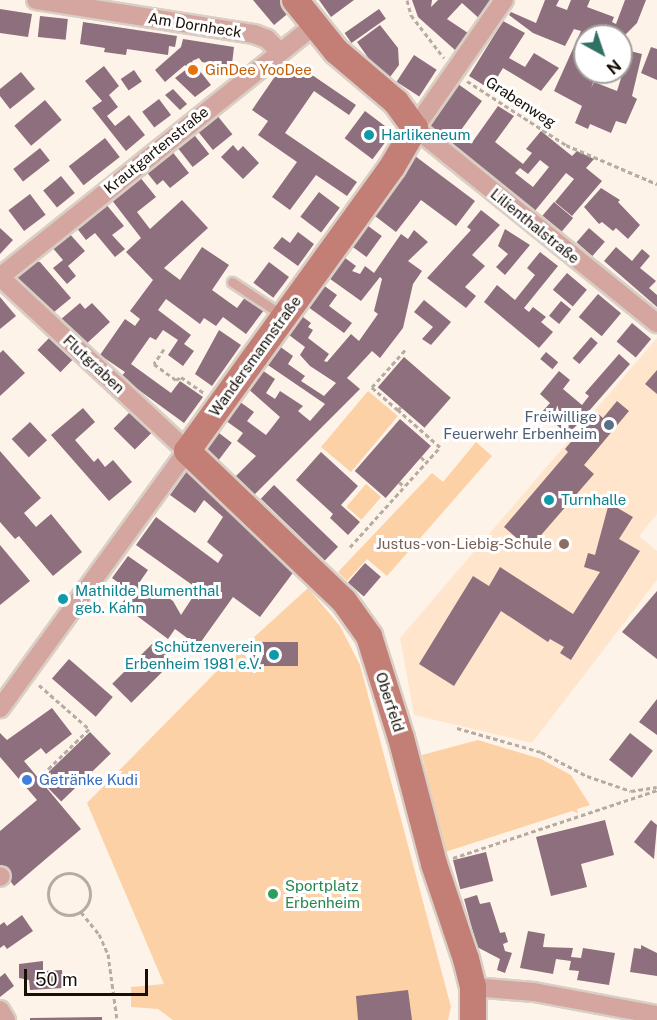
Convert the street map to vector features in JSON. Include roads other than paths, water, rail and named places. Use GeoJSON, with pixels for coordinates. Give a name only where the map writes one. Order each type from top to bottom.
{"type":"FeatureCollection","features":[{"type":"Feature","properties":{"kind":"street","name":"Am Dornheck"},"geometry":{"type":"LineString","coordinates":[[36,0],[254,34],[267,39],[279,51]]}},
{"type":"Feature","properties":{"kind":"street"},"geometry":{"type":"LineString","coordinates":[[295,0],[314,25],[352,66],[396,102],[415,128]]}},
{"type":"Feature","properties":{"kind":"street","name":"Wandersmannstraße"},"geometry":{"type":"LineString","coordinates":[[0,708],[284,316],[504,0]]}},
{"type":"Feature","properties":{"kind":"street","name":"Krautgartenstraße"},"geometry":{"type":"LineString","coordinates":[[0,277],[314,25]]}},
{"type":"Feature","properties":{"kind":"street","name":"Lilienthalstraße"},"geometry":{"type":"LineString","coordinates":[[415,128],[657,323]]}},
{"type":"Feature","properties":{"kind":"street","name":"Flutgraben"},"geometry":{"type":"LineString","coordinates":[[0,277],[187,451]]}},
{"type":"Feature","properties":{"kind":"street","name":"Oberfeld"},"geometry":{"type":"LineString","coordinates":[[187,451],[345,601],[369,636],[402,738],[434,864],[473,987],[473,1020]]}},
{"type":"Feature","properties":{"kind":"street"},"geometry":{"type":"LineString","coordinates":[[473,987],[534,992],[657,1016]]}},
{"type":"Feature","properties":{"kind":"street"},"geometry":{"type":"LineString","coordinates":[[0,1010],[6,1020]]}},
{"type":"Feature","properties":{"kind":"lane"},"geometry":{"type":"LineString","coordinates":[[232,282],[284,316]]}},
{"type":"Feature","properties":{"kind":"place","name":"GinDee YooDee"},"geometry":{"type":"Point","coordinates":[193,70]}},
{"type":"Feature","properties":{"kind":"place","name":"Harlikeneum"},"geometry":{"type":"Point","coordinates":[369,135]}},
{"type":"Feature","properties":{"kind":"place","name":"Freiwillige Feuerwehr Erbenheim"},"geometry":{"type":"Point","coordinates":[609,425]}},
{"type":"Feature","properties":{"kind":"place","name":"Turnhalle"},"geometry":{"type":"Point","coordinates":[549,500]}},
{"type":"Feature","properties":{"kind":"place","name":"Justus-von-Liebig-Schule"},"geometry":{"type":"Point","coordinates":[564,544]}},
{"type":"Feature","properties":{"kind":"place","name":"Mathilde Blumenthal geb. Kahn"},"geometry":{"type":"Point","coordinates":[63,599]}},
{"type":"Feature","properties":{"kind":"place","name":"Schützenverein Erbenheim 1981 e.V."},"geometry":{"type":"Point","coordinates":[274,655]}},
{"type":"Feature","properties":{"kind":"place","name":"Getränke Kudi"},"geometry":{"type":"Point","coordinates":[27,780]}},
{"type":"Feature","properties":{"kind":"place","name":"Sportplatz Erbenheim"},"geometry":{"type":"Point","coordinates":[273,894]}}]}
